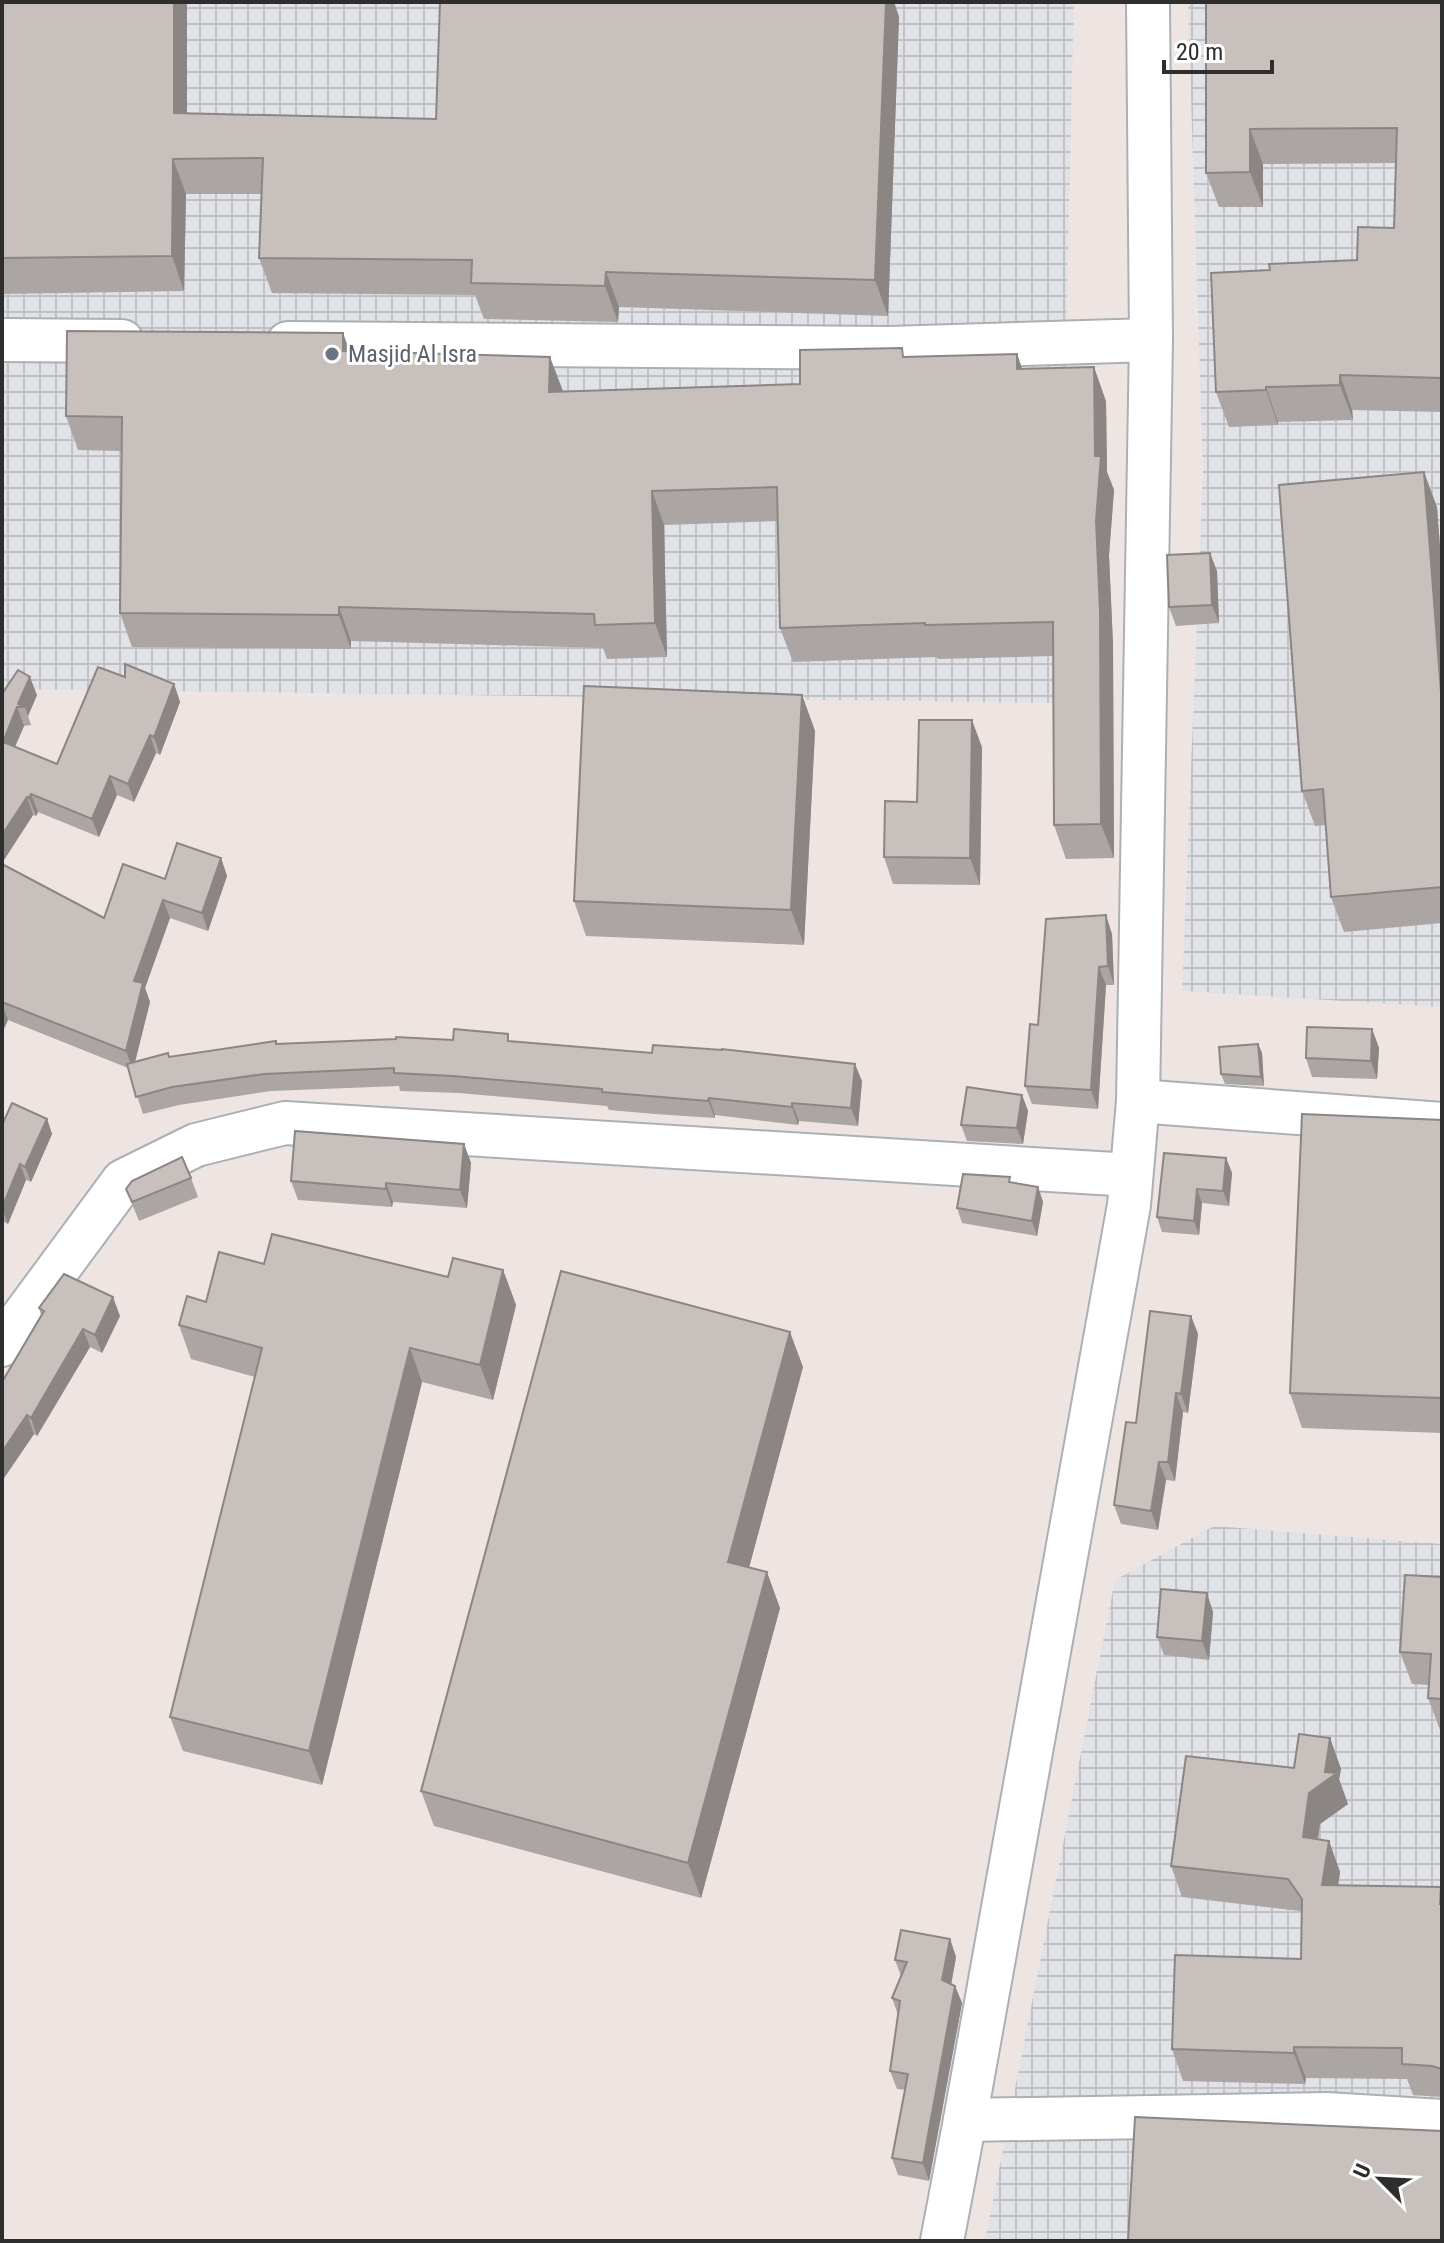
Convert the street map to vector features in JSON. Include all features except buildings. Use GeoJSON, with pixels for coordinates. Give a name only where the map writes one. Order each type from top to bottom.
{"type":"FeatureCollection","features":[{"type":"Feature","properties":{"kind":"street"},"geometry":{"type":"LineString","coordinates":[[942,2241],[1129,1205],[1138,1101],[1151,340],[1148,2]]}},
{"type":"Feature","properties":{"kind":"street"},"geometry":{"type":"LineString","coordinates":[[2,340],[160,342]]}},
{"type":"Feature","properties":{"kind":"street"},"geometry":{"type":"LineString","coordinates":[[255,343],[889,348],[1151,340]]}},
{"type":"Feature","properties":{"kind":"street"},"geometry":{"type":"LineString","coordinates":[[1138,1101],[1442,1124]]}},
{"type":"Feature","properties":{"kind":"street"},"geometry":{"type":"LineString","coordinates":[[2,1345],[123,1181],[196,1145],[285,1123],[1131,1175]]}},
{"type":"Feature","properties":{"kind":"street"},"geometry":{"type":"LineString","coordinates":[[965,2120],[1326,2114],[1442,2121]]}},
{"type":"Feature","properties":{"kind":"shaded area"},"geometry":{"type":"Polygon","coordinates":[[[2,2],[1074,2],[1057,703],[2,689],[2,2]]]}},
{"type":"Feature","properties":{"kind":"shaded area"},"geometry":{"type":"Polygon","coordinates":[[[1188,2],[1442,2],[1442,1007],[1182,991],[1203,472],[1188,2]]]}},
{"type":"Feature","properties":{"kind":"shaded area"},"geometry":{"type":"Polygon","coordinates":[[[1214,1526],[1442,1544],[1442,2241],[985,2241],[1115,1580],[1214,1526]]]}},
{"type":"Feature","properties":{"kind":"place","name":"Masjid Al Isra"},"geometry":{"type":"Point","coordinates":[332,354]}}]}
